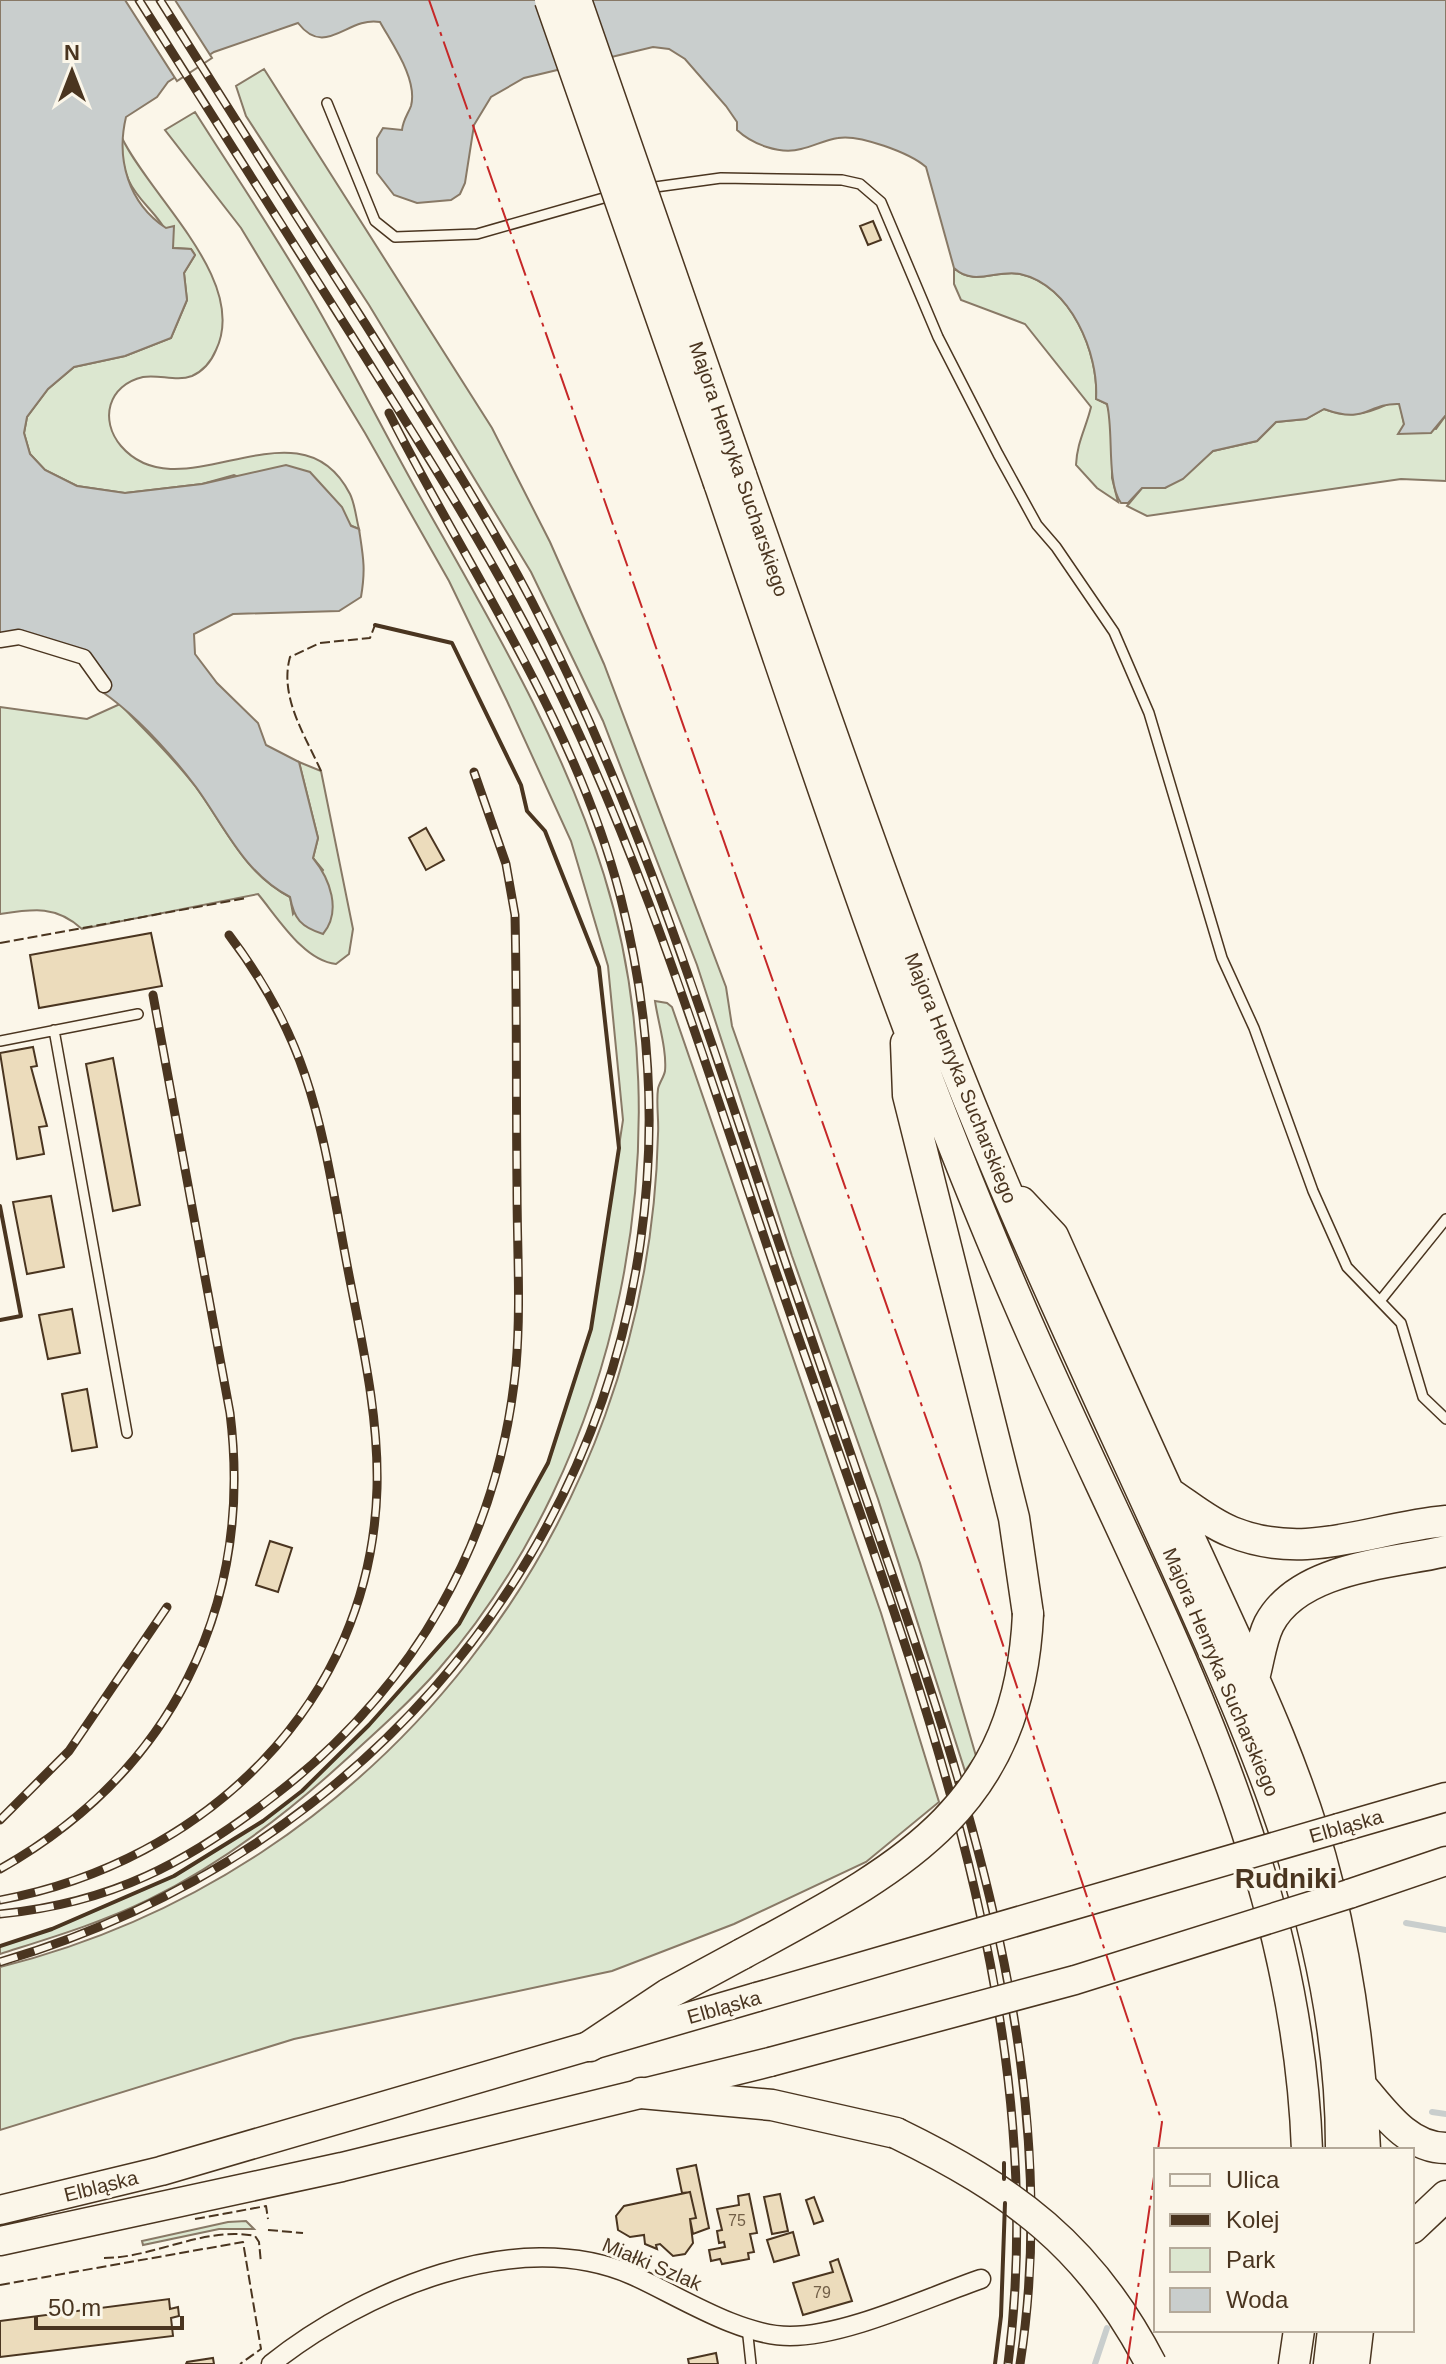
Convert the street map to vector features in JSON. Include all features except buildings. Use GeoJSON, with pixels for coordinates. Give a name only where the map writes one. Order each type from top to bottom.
{"type":"FeatureCollection","features":[{"type":"Feature","properties":{"kind":"highway","name":"Majora Henryka Sucharskiego"},"geometry":{"type":"LineString","coordinates":[[550,0],[914,965],[1003,1183],[1238,1705],[1279,1807],[1316,1935],[1338,2090],[1341,2148]]}},
{"type":"Feature","properties":{"kind":"highway","name":"Majora Henryka Sucharskiego"},"geometry":{"type":"LineString","coordinates":[[576,0],[904,1014],[1018,1303],[1206,1715],[1239,1799],[1262,1871],[1288,1980],[1301,2062],[1307,2148]]}},
{"type":"Feature","properties":{"kind":"highway"},"geometry":{"type":"LineString","coordinates":[[590,2046],[668,1994],[830,1906],[901,1861],[937,1831],[968,1797],[994,1755],[1011,1718],[1023,1672],[1028,1614],[1014,1518],[908,1095],[904,1014]]}},
{"type":"Feature","properties":{"kind":"highway"},"geometry":{"type":"LineString","coordinates":[[1003,1183],[1053,1236],[1254,1678],[1292,1771],[1327,1879],[1351,1998],[1363,2088],[1365,2148]]}},
{"type":"Feature","properties":{"kind":"highway"},"geometry":{"type":"LineString","coordinates":[[1168,1492],[1228,1531],[1262,1542],[1293,1547],[1446,1521]]}},
{"type":"Feature","properties":{"kind":"highway"},"geometry":{"type":"LineString","coordinates":[[1254,1678],[1269,1624],[1294,1594],[1330,1577],[1446,1551]]}},
{"type":"Feature","properties":{"kind":"highway"},"geometry":{"type":"LineString","coordinates":[[1363,2088],[1407,2136],[1436,2148],[1446,2148]]}},
{"type":"Feature","properties":{"kind":"highway"},"geometry":{"type":"LineString","coordinates":[[641,2093],[772,2105],[896,2133],[969,2169],[1049,2227],[1114,2302],[1151,2364]]}},
{"type":"Feature","properties":{"kind":"highway"},"geometry":{"type":"LineString","coordinates":[[1414,2226],[1446,2196]]}},
{"type":"Feature","properties":{"kind":"highway"},"geometry":{"type":"LineString","coordinates":[[1294,2364],[1299,2332]]}},
{"type":"Feature","properties":{"kind":"highway"},"geometry":{"type":"LineString","coordinates":[[1329,2364],[1333,2332]]}},
{"type":"Feature","properties":{"kind":"highway"},"geometry":{"type":"LineString","coordinates":[[1354,2364],[1358,2332]]}},
{"type":"Feature","properties":{"kind":"main road","name":"Elbląska"},"geometry":{"type":"LineString","coordinates":[[3,2205],[161,2171],[1446,1797]]}},
{"type":"Feature","properties":{"kind":"main road","name":"Elbląska"},"geometry":{"type":"LineString","coordinates":[[0,2241],[342,2167],[770,2062],[1075,1980],[1446,1861]]}},
{"type":"Feature","properties":{"kind":"street"},"geometry":{"type":"LineString","coordinates":[[0,640],[19,637],[84,657],[104,685]]}},
{"type":"Feature","properties":{"kind":"street","name":"Miałki Szlak"},"geometry":{"type":"LineString","coordinates":[[271,2364],[352,2312],[400,2289],[495,2261],[525,2257],[592,2262],[747,2327],[787,2336],[825,2332],[981,2279]]}},
{"type":"Feature","properties":{"kind":"lane"},"geometry":{"type":"LineString","coordinates":[[327,103],[375,221],[395,237],[477,234],[583,201],[662,185],[721,178],[842,180],[860,184],[881,202],[938,337],[998,454],[1037,525],[1056,547],[1114,632],[1149,713],[1222,958],[1254,1028],[1313,1191],[1347,1267],[1401,1323],[1423,1397],[1446,1419]]}},
{"type":"Feature","properties":{"kind":"lane"},"geometry":{"type":"LineString","coordinates":[[0,1041],[138,1014]]}},
{"type":"Feature","properties":{"kind":"lane"},"geometry":{"type":"LineString","coordinates":[[54,1030],[127,1433]]}},
{"type":"Feature","properties":{"kind":"lane"},"geometry":{"type":"LineString","coordinates":[[1380,1301],[1446,1219]]}},
{"type":"Feature","properties":{"kind":"lane"},"geometry":{"type":"LineString","coordinates":[[747,2327],[751,2364]]}},
{"type":"Feature","properties":{"kind":"green space"},"geometry":{"type":"Polygon","coordinates":[[[264,69],[492,428],[550,542],[604,664],[726,987],[732,1026],[920,1563],[976,1756],[965,1771],[878,1499],[792,1256],[697,965],[603,721],[531,572],[369,305],[246,116],[236,86],[264,69]]]}},
{"type":"Feature","properties":{"kind":"green space"},"geometry":{"type":"Polygon","coordinates":[[[195,112],[323,317],[521,678],[567,775],[604,875],[628,976],[638,1081],[636,1187],[620,1293],[592,1396],[552,1495],[501,1587],[438,1670],[319,1784],[225,1856],[130,1908],[0,1954],[0,1946],[52,1929],[174,1876],[263,1821],[302,1791],[369,1725],[459,1624],[548,1463],[591,1329],[623,1120],[608,966],[571,841],[449,581],[365,433],[241,228],[165,130],[195,112]]]}},
{"type":"Feature","properties":{"kind":"green space"},"geometry":{"type":"Polygon","coordinates":[[[122,138],[208,268],[219,296],[223,324],[214,354],[196,374],[186,378],[143,377],[131,381],[115,395],[109,415],[114,436],[121,446],[146,464],[175,469],[271,453],[301,454],[328,466],[350,494],[359,529],[234,475],[202,484],[125,493],[77,486],[45,470],[30,454],[24,433],[27,417],[48,389],[74,367],[125,356],[171,338],[187,300],[184,273],[195,255],[191,249],[173,248],[159,220],[133,189],[123,159],[122,138]]]}},
{"type":"Feature","properties":{"kind":"green space"},"geometry":{"type":"Polygon","coordinates":[[[954,268],[970,276],[1011,273],[1038,280],[1054,291],[1067,306],[1087,342],[1096,381],[1096,399],[1107,404],[1112,423],[1112,478],[1118,502],[1097,488],[1076,465],[1091,407],[1025,324],[961,300],[954,284],[954,268]]]}},
{"type":"Feature","properties":{"kind":"green space"},"geometry":{"type":"Polygon","coordinates":[[[1388,404],[1400,404],[1404,424],[1436,429],[1446,415],[1446,481],[1401,479],[1147,516],[1127,506],[1142,488],[1165,488],[1213,451],[1257,441],[1276,422],[1306,419],[1324,409],[1356,414],[1388,404]]]}},
{"type":"Feature","properties":{"kind":"green space"},"geometry":{"type":"Polygon","coordinates":[[[120,704],[186,775],[247,862],[290,897],[293,914],[323,870],[313,858],[318,838],[299,762],[321,771],[353,929],[349,954],[336,964],[313,955],[292,937],[258,894],[82,929],[53,912],[34,910],[0,914],[0,707],[87,719],[120,704]]]}},
{"type":"Feature","properties":{"kind":"green space"},"geometry":{"type":"Polygon","coordinates":[[[655,1001],[672,1007],[881,1613],[939,1802],[866,1862],[734,1924],[612,1971],[294,2039],[0,2130],[0,1967],[137,1920],[262,1852],[373,1765],[468,1662],[546,1544],[605,1416],[643,1278],[658,1134],[658,1089],[665,1071],[664,1045],[655,1001]]]}},
{"type":"Feature","properties":{"kind":"green space"},"geometry":{"type":"Polygon","coordinates":[[[246,2221],[254,2229],[219,2229],[143,2245],[142,2241],[228,2222],[246,2221]]]}},
{"type":"Feature","properties":{"kind":"water"},"geometry":{"type":"Polygon","coordinates":[[[0,0],[1446,0],[1446,415],[1431,433],[1398,434],[1404,424],[1399,404],[1349,415],[1324,409],[1306,419],[1276,422],[1257,441],[1213,451],[1183,479],[1165,488],[1142,488],[1128,503],[1121,503],[1113,483],[1107,404],[1096,399],[1093,362],[1078,324],[1054,292],[1038,281],[1011,273],[970,276],[954,268],[926,167],[908,156],[871,142],[847,138],[784,151],[758,144],[737,130],[737,122],[726,106],[685,59],[669,49],[653,47],[524,78],[491,97],[474,125],[465,183],[460,194],[451,200],[417,203],[394,195],[377,173],[377,138],[383,128],[402,130],[412,96],[403,62],[380,22],[357,25],[328,37],[308,33],[298,23],[214,52],[168,82],[157,97],[126,117],[123,133],[124,164],[134,193],[153,218],[166,228],[174,226],[173,248],[191,249],[195,255],[184,273],[187,300],[171,338],[125,356],[74,367],[48,389],[27,417],[24,433],[30,454],[45,470],[77,486],[125,493],[202,484],[286,465],[310,472],[342,507],[351,526],[359,529],[364,570],[361,597],[339,611],[233,614],[194,634],[195,654],[217,683],[258,723],[266,745],[299,762],[318,838],[313,858],[332,895],[332,915],[323,934],[300,921],[290,897],[274,887],[248,862],[175,761],[140,723],[101,691],[108,686],[84,653],[0,637],[0,0]]]}},
{"type":"Feature","properties":{"kind":"pier"},"geometry":{"type":"Polygon","coordinates":[[[125,0],[175,0],[212,58],[177,81],[125,0]]]}},
{"type":"Feature","properties":{"kind":"waterway"},"geometry":{"type":"LineString","coordinates":[[1406,1923],[1446,1930]]}},
{"type":"Feature","properties":{"kind":"waterway"},"geometry":{"type":"LineString","coordinates":[[1432,2112],[1446,2114]]}},
{"type":"Feature","properties":{"kind":"waterway"},"geometry":{"type":"LineString","coordinates":[[1095,2364],[1107,2328]]}},
{"type":"Feature","properties":{"kind":"railway"},"geometry":{"type":"LineString","coordinates":[[139,0],[407,423],[500,578],[542,657],[612,808],[671,964],[916,1677],[955,1813],[987,1949],[1009,2087],[1017,2225],[1008,2364]]}},
{"type":"Feature","properties":{"kind":"railway"},"geometry":{"type":"LineString","coordinates":[[160,0],[430,427],[512,565],[571,681],[607,763],[672,930],[924,1669],[981,1864],[1004,1963],[1021,2062],[1030,2163],[1030,2263],[1020,2364]]}},
{"type":"Feature","properties":{"kind":"railway"},"geometry":{"type":"LineString","coordinates":[[0,1962],[165,1896],[310,1804],[433,1690],[530,1556],[600,1406],[640,1243],[648,1072],[620,895],[600,831],[548,708],[389,413]]}},
{"type":"Feature","properties":{"kind":"railway"},"geometry":{"type":"LineString","coordinates":[[0,1914],[78,1900],[146,1876],[211,1841],[275,1795],[324,1753],[368,1708],[407,1659],[441,1606],[469,1551],[491,1492],[506,1430],[516,1366],[519,1300],[515,915],[506,864],[474,772]]}},
{"type":"Feature","properties":{"kind":"railway"},"geometry":{"type":"LineString","coordinates":[[0,1900],[75,1880],[144,1850],[207,1810],[263,1761],[309,1703],[344,1638],[367,1566],[377,1488],[375,1429],[367,1370],[328,1165],[309,1087],[295,1049],[257,974],[229,935]]}},
{"type":"Feature","properties":{"kind":"railway"},"geometry":{"type":"LineString","coordinates":[[0,1869],[60,1830],[111,1785],[154,1734],[188,1678],[213,1618],[228,1553],[234,1485],[230,1413],[153,995]]}},
{"type":"Feature","properties":{"kind":"railway"},"geometry":{"type":"LineString","coordinates":[[0,1820],[69,1751],[167,1607]]}},
{"type":"Feature","properties":{"kind":"fence"},"geometry":{"type":"LineString","coordinates":[[321,771],[295,716],[288,687],[290,657],[320,643],[370,638],[375,625]]}},
{"type":"Feature","properties":{"kind":"fence"},"geometry":{"type":"LineString","coordinates":[[0,943],[247,898]]}},
{"type":"Feature","properties":{"kind":"fence"},"geometry":{"type":"LineString","coordinates":[[195,2219],[266,2206],[268,2219]]}},
{"type":"Feature","properties":{"kind":"fence"},"geometry":{"type":"LineString","coordinates":[[268,2230],[303,2233]]}},
{"type":"Feature","properties":{"kind":"fence"},"geometry":{"type":"LineString","coordinates":[[104,2258],[123,2257],[217,2235],[236,2234],[255,2236],[259,2242],[261,2263]]}},
{"type":"Feature","properties":{"kind":"fence"},"geometry":{"type":"LineString","coordinates":[[0,2285],[243,2242],[261,2349],[240,2364]]}},
{"type":"Feature","properties":{"kind":"wall"},"geometry":{"type":"LineString","coordinates":[[0,1946],[52,1929],[174,1876],[263,1821],[302,1791],[369,1725],[459,1624],[548,1463],[591,1329],[619,1148],[599,967],[545,831],[527,811],[521,785],[452,643],[375,625]]}},
{"type":"Feature","properties":{"kind":"wall"},"geometry":{"type":"LineString","coordinates":[[0,1206],[21,1316],[0,1320]]}},
{"type":"Feature","properties":{"kind":"wall"},"geometry":{"type":"LineString","coordinates":[[1004,2163],[1004,2179]]}},
{"type":"Feature","properties":{"kind":"wall"},"geometry":{"type":"LineString","coordinates":[[995,2364],[1001,2316],[1005,2203]]}},
{"type":"Feature","properties":{"kind":"power"},"geometry":{"type":"LineString","coordinates":[[429,0],[951,1489],[1162,2122],[1158,2148]]}},
{"type":"Feature","properties":{"kind":"power"},"geometry":{"type":"LineString","coordinates":[[1127,2364],[1154,2177]]}},
{"type":"Feature","properties":{"kind":"district","name":"Rudniki"},"geometry":{"type":"Point","coordinates":[1286,1878]}}]}
